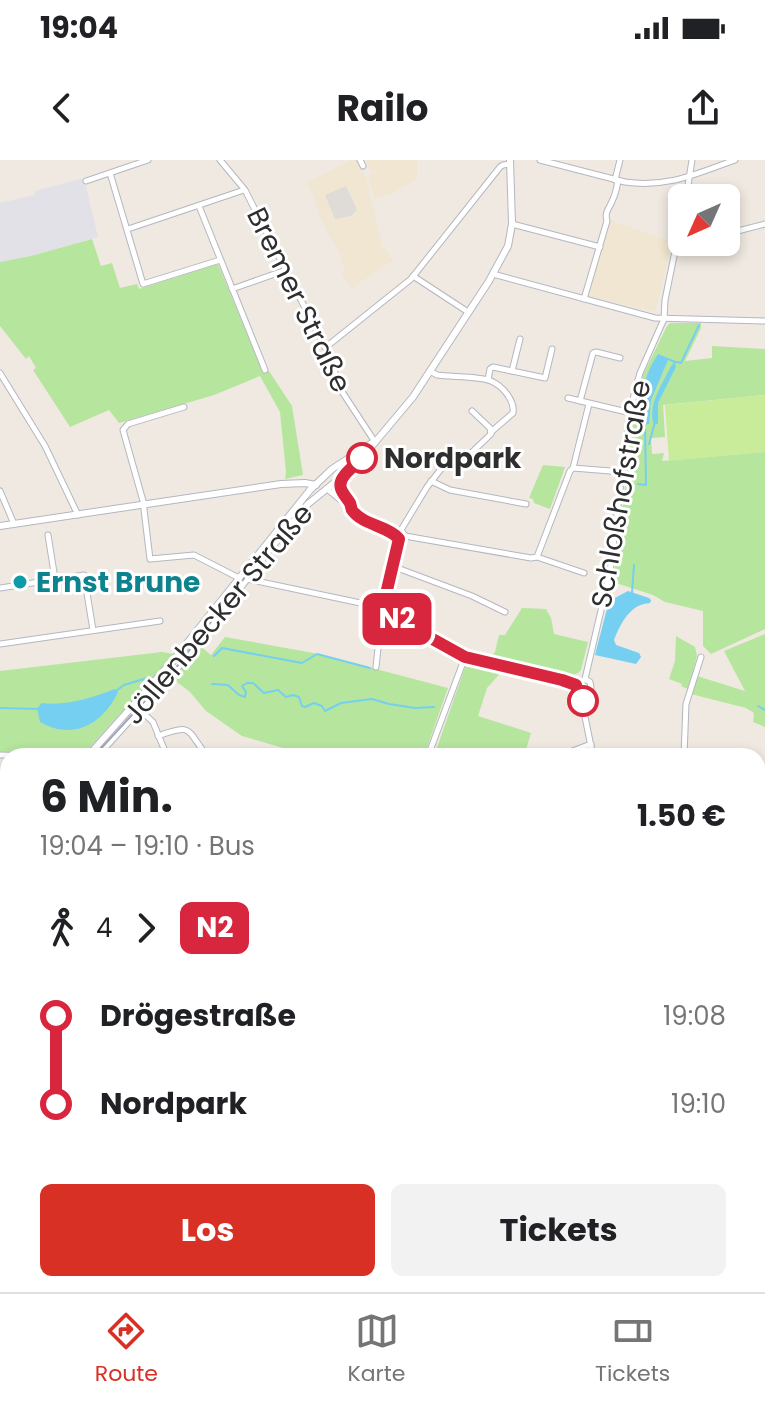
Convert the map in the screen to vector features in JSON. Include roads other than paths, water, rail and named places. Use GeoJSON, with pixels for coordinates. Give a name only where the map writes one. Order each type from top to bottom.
{"type":"FeatureCollection","features":[{"type":"Feature","properties":{"kind":"main road","name":"Jöllenbecker Straße"},"geometry":{"type":"LineString","coordinates":[[95,748],[304,508],[356,465],[405,407],[493,274],[508,246],[512,224],[510,162]]}},
{"type":"Feature","properties":{"kind":"main road","name":"Jöllenbecker Straße"},"geometry":{"type":"LineString","coordinates":[[104,748],[184,660],[315,484],[337,465],[375,442]]}},
{"type":"Feature","properties":{"kind":"main road"},"geometry":{"type":"LineString","coordinates":[[281,484],[292,487],[298,496],[297,505]]}},
{"type":"Feature","properties":{"kind":"main road"},"geometry":{"type":"LineString","coordinates":[[0,526],[281,484],[315,484],[327,489]]}},
{"type":"Feature","properties":{"kind":"street"},"geometry":{"type":"LineString","coordinates":[[86,181],[148,160]]}},
{"type":"Feature","properties":{"kind":"street","name":"Bremer Straße"},"geometry":{"type":"LineString","coordinates":[[220,160],[245,190],[326,347],[337,384],[375,442]]}},
{"type":"Feature","properties":{"kind":"street"},"geometry":{"type":"LineString","coordinates":[[540,160],[638,184],[660,184],[735,160]]}},
{"type":"Feature","properties":{"kind":"street"},"geometry":{"type":"LineString","coordinates":[[584,299],[607,221],[608,207],[612,202],[620,160]]}},
{"type":"Feature","properties":{"kind":"street"},"geometry":{"type":"LineString","coordinates":[[689,184],[692,160]]}},
{"type":"Feature","properties":{"kind":"street"},"geometry":{"type":"LineString","coordinates":[[326,347],[413,276],[500,167],[510,162]]}},
{"type":"Feature","properties":{"kind":"street"},"geometry":{"type":"LineString","coordinates":[[110,173],[143,284],[220,260]]}},
{"type":"Feature","properties":{"kind":"street"},"geometry":{"type":"LineString","coordinates":[[128,229],[245,190]]}},
{"type":"Feature","properties":{"kind":"street"},"geometry":{"type":"LineString","coordinates":[[199,206],[265,370]]}},
{"type":"Feature","properties":{"kind":"street"},"geometry":{"type":"LineString","coordinates":[[512,224],[600,247]]}},
{"type":"Feature","properties":{"kind":"street"},"geometry":{"type":"LineString","coordinates":[[740,230],[765,224]]}},
{"type":"Feature","properties":{"kind":"street","name":"Schloßhofstraße"},"geometry":{"type":"LineString","coordinates":[[585,679],[608,583],[631,413],[640,373],[664,319],[673,256]]}},
{"type":"Feature","properties":{"kind":"street"},"geometry":{"type":"LineString","coordinates":[[232,289],[286,270]]}},
{"type":"Feature","properties":{"kind":"street"},"geometry":{"type":"LineString","coordinates":[[493,274],[651,318],[765,321]]}},
{"type":"Feature","properties":{"kind":"street"},"geometry":{"type":"LineString","coordinates":[[413,276],[468,312]]}},
{"type":"Feature","properties":{"kind":"street"},"geometry":{"type":"LineString","coordinates":[[512,371],[520,339]]}},
{"type":"Feature","properties":{"kind":"street"},"geometry":{"type":"LineString","coordinates":[[488,380],[492,367],[545,378],[552,349]]}},
{"type":"Feature","properties":{"kind":"street"},"geometry":{"type":"LineString","coordinates":[[580,401],[592,354],[596,352],[611,360],[620,358]]}},
{"type":"Feature","properties":{"kind":"street"},"geometry":{"type":"LineString","coordinates":[[376,667],[382,611],[400,535],[431,481],[448,460],[468,456],[510,417],[514,406],[509,396],[493,382],[437,375],[430,371]]}},
{"type":"Feature","properties":{"kind":"street"},"geometry":{"type":"LineString","coordinates":[[0,373],[45,446],[78,515]]}},
{"type":"Feature","properties":{"kind":"street"},"geometry":{"type":"LineString","coordinates":[[568,398],[631,413]]}},
{"type":"Feature","properties":{"kind":"street"},"geometry":{"type":"LineString","coordinates":[[537,557],[573,468],[589,404]]}},
{"type":"Feature","properties":{"kind":"street"},"geometry":{"type":"LineString","coordinates":[[143,504],[124,428],[128,424],[184,407]]}},
{"type":"Feature","properties":{"kind":"street"},"geometry":{"type":"LineString","coordinates":[[472,411],[491,432]]}},
{"type":"Feature","properties":{"kind":"street"},"geometry":{"type":"LineString","coordinates":[[573,468],[623,472]]}},
{"type":"Feature","properties":{"kind":"street"},"geometry":{"type":"LineString","coordinates":[[344,476],[341,492],[352,510]]}},
{"type":"Feature","properties":{"kind":"street"},"geometry":{"type":"LineString","coordinates":[[431,481],[447,490],[526,504]]}},
{"type":"Feature","properties":{"kind":"street"},"geometry":{"type":"LineString","coordinates":[[327,489],[372,524],[400,535],[537,557],[584,573]]}},
{"type":"Feature","properties":{"kind":"street"},"geometry":{"type":"LineString","coordinates":[[0,491],[14,524]]}},
{"type":"Feature","properties":{"kind":"street","name":"Jöllenbecker Straße"},"geometry":{"type":"LineString","coordinates":[[143,504],[150,559],[194,555],[243,579]]}},
{"type":"Feature","properties":{"kind":"street"},"geometry":{"type":"LineString","coordinates":[[48,535],[55,579]]}},
{"type":"Feature","properties":{"kind":"street"},"geometry":{"type":"LineString","coordinates":[[392,566],[505,612]]}},
{"type":"Feature","properties":{"kind":"street"},"geometry":{"type":"LineString","coordinates":[[0,588],[84,575],[93,630]]}},
{"type":"Feature","properties":{"kind":"street"},"geometry":{"type":"LineString","coordinates":[[243,579],[370,605],[465,657],[576,685]]}},
{"type":"Feature","properties":{"kind":"street"},"geometry":{"type":"LineString","coordinates":[[0,644],[160,621]]}},
{"type":"Feature","properties":{"kind":"street"},"geometry":{"type":"LineString","coordinates":[[431,748],[465,657]]}},
{"type":"Feature","properties":{"kind":"street"},"geometry":{"type":"LineString","coordinates":[[684,748],[686,704],[701,657]]}},
{"type":"Feature","properties":{"kind":"street"},"geometry":{"type":"LineString","coordinates":[[576,685],[585,679],[590,682],[589,692],[583,694]]}},
{"type":"Feature","properties":{"kind":"street"},"geometry":{"type":"LineString","coordinates":[[576,685],[583,694],[592,748]]}},
{"type":"Feature","properties":{"kind":"street"},"geometry":{"type":"LineString","coordinates":[[140,710],[153,722],[163,748]]}},
{"type":"Feature","properties":{"kind":"street"},"geometry":{"type":"LineString","coordinates":[[158,736],[184,728],[201,748]]}},
{"type":"Feature","properties":{"kind":"street"},"geometry":{"type":"LineString","coordinates":[[580,748],[591,744]]}},
{"type":"Feature","properties":{"kind":"water"},"geometry":{"type":"Polygon","coordinates":[[[658,354],[678,362],[658,403],[658,424],[654,425],[653,409],[657,394],[674,363],[668,360],[651,400],[649,424],[642,425],[637,421],[642,395],[649,370],[658,354]]]}},
{"type":"Feature","properties":{"kind":"water"},"geometry":{"type":"Polygon","coordinates":[[[628,591],[651,600],[627,616],[614,640],[616,645],[639,653],[641,657],[636,664],[595,655],[609,601],[628,591]]]}},
{"type":"Feature","properties":{"kind":"water"},"geometry":{"type":"Polygon","coordinates":[[[115,689],[118,692],[112,703],[86,726],[64,730],[40,722],[37,708],[42,703],[79,700],[115,689]]]}},
{"type":"Feature","properties":{"kind":"waterway"},"geometry":{"type":"LineString","coordinates":[[677,362],[681,363],[699,325]]}},
{"type":"Feature","properties":{"kind":"waterway"},"geometry":{"type":"LineString","coordinates":[[649,444],[655,422]]}},
{"type":"Feature","properties":{"kind":"waterway"},"geometry":{"type":"LineString","coordinates":[[638,484],[646,485],[645,424]]}},
{"type":"Feature","properties":{"kind":"waterway"},"geometry":{"type":"LineString","coordinates":[[632,593],[634,565]]}},
{"type":"Feature","properties":{"kind":"waterway"},"geometry":{"type":"LineString","coordinates":[[214,656],[222,648],[302,663],[317,654],[370,668]]}},
{"type":"Feature","properties":{"kind":"waterway"},"geometry":{"type":"LineString","coordinates":[[116,691],[124,685],[147,678]]}},
{"type":"Feature","properties":{"kind":"waterway"},"geometry":{"type":"LineString","coordinates":[[212,684],[228,685],[245,697],[242,686],[253,683],[264,693],[278,690],[286,697],[299,697],[302,706],[314,703],[325,711],[341,703],[372,699],[415,708],[434,707]]}},
{"type":"Feature","properties":{"kind":"waterway"},"geometry":{"type":"LineString","coordinates":[[758,706],[765,710]]}},
{"type":"Feature","properties":{"kind":"waterway"},"geometry":{"type":"LineString","coordinates":[[0,708],[39,709]]}},
{"type":"Feature","properties":{"kind":"tram line"},"geometry":{"type":"LineString","coordinates":[[101,748],[179,664],[286,523]]}},
{"type":"Feature","properties":{"kind":"place","name":"Nordpark"},"geometry":{"type":"Point","coordinates":[362,458]}},
{"type":"Feature","properties":{"kind":"place","name":"Ernst Brune"},"geometry":{"type":"Point","coordinates":[20,582]}}]}
